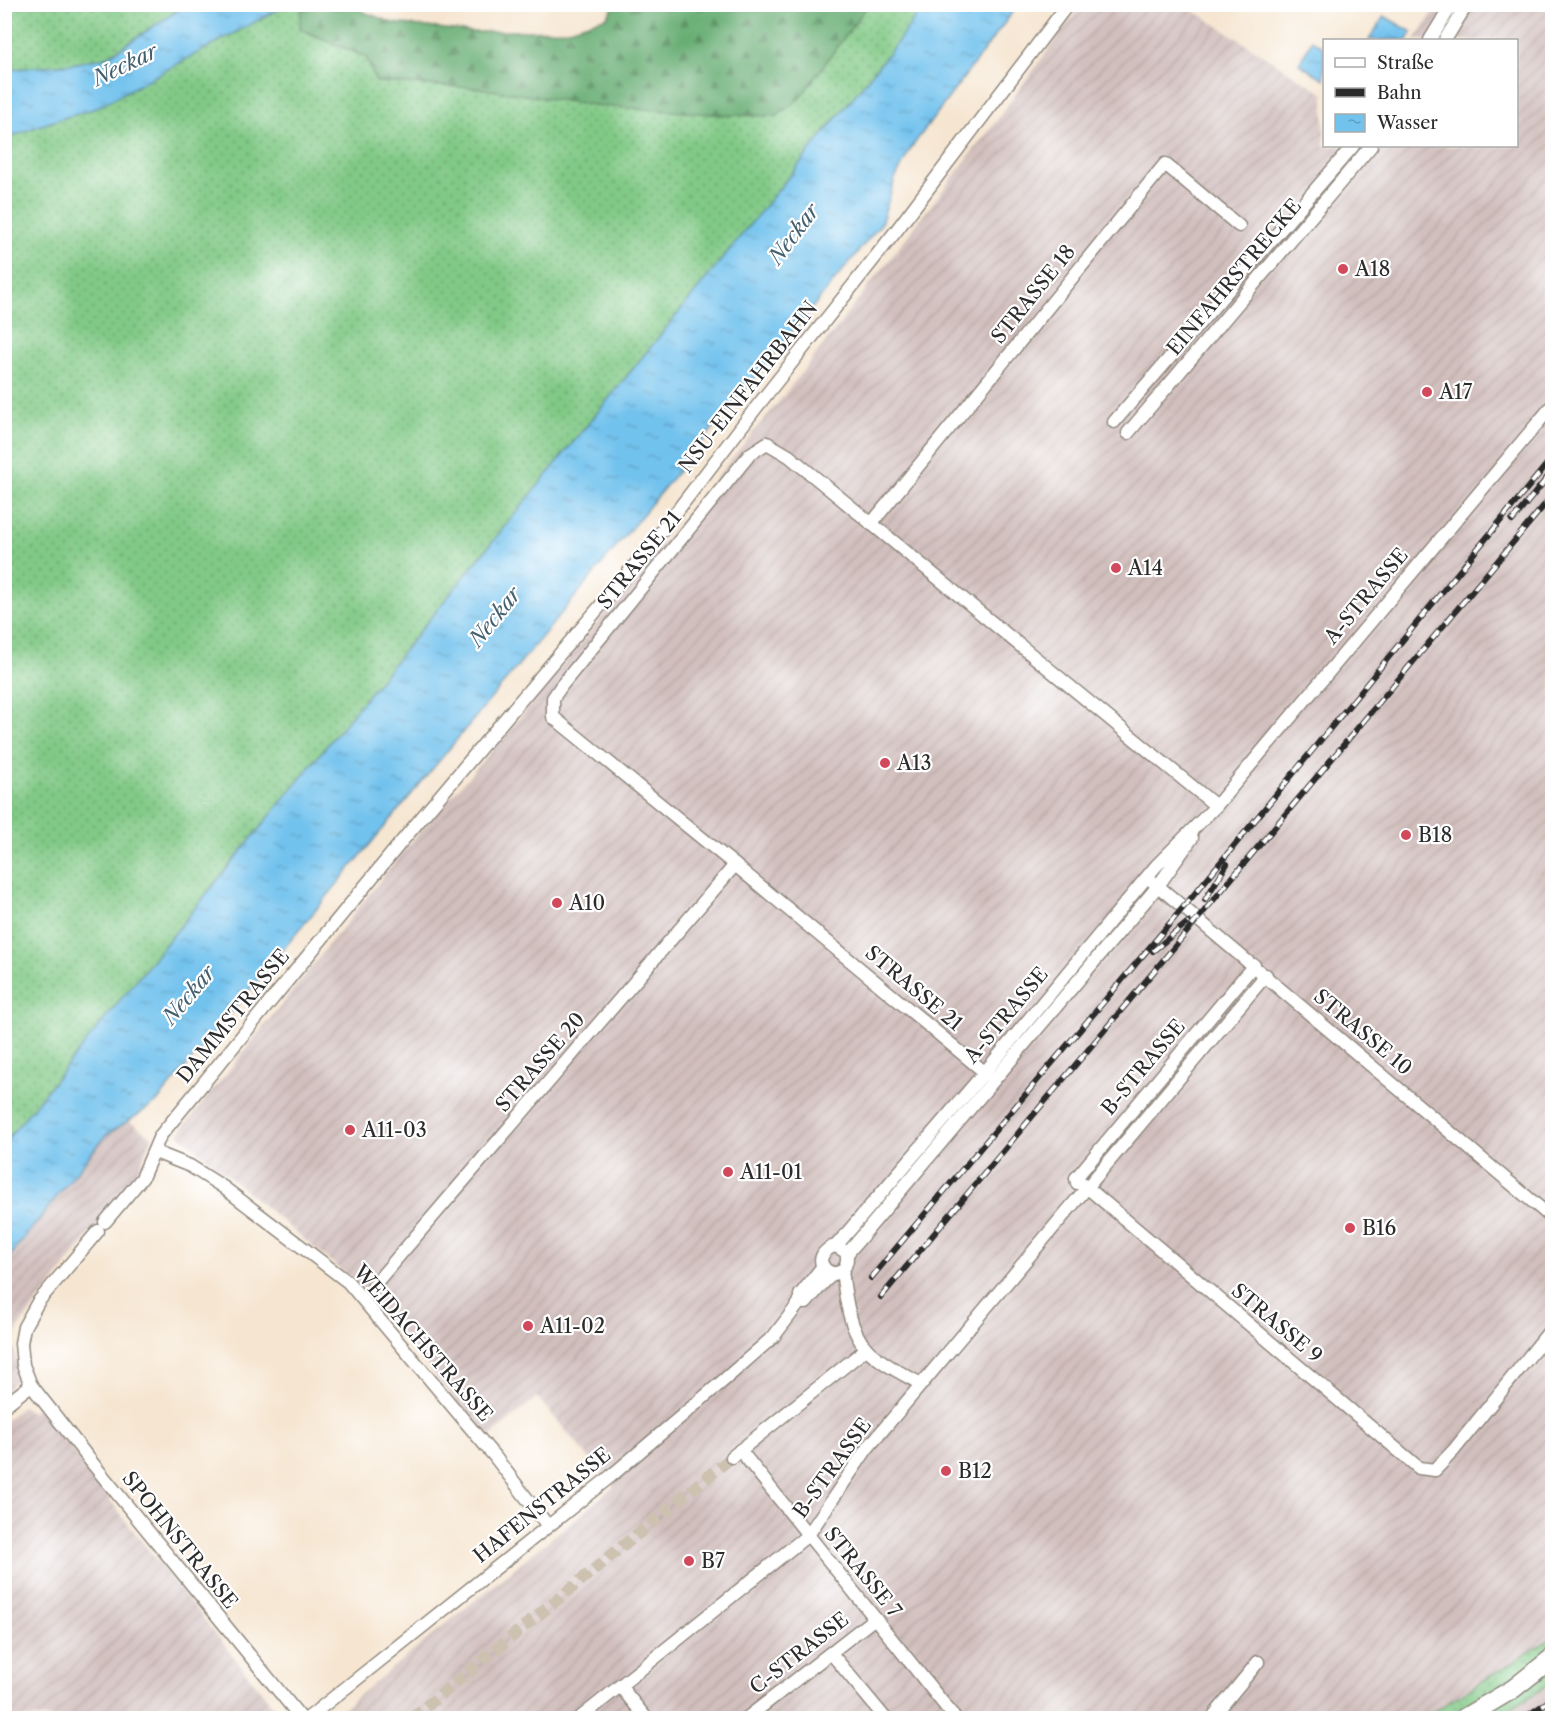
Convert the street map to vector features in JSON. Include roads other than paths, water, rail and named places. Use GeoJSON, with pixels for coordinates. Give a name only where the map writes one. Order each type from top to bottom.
{"type":"FeatureCollection","features":[{"type":"Feature","properties":{"kind":"main road"},"geometry":{"type":"LineString","coordinates":[[1464,1719],[1513,1689],[1552,1658]]}},
{"type":"Feature","properties":{"kind":"street","name":"NSU-EINFAHRBAHN"},"geometry":{"type":"LineString","coordinates":[[402,841],[645,553],[762,399],[896,231],[1068,4]]}},
{"type":"Feature","properties":{"kind":"street"},"geometry":{"type":"LineString","coordinates":[[1431,39],[1452,4]]}},
{"type":"Feature","properties":{"kind":"street"},"geometry":{"type":"LineString","coordinates":[[1446,39],[1467,4]]}},
{"type":"Feature","properties":{"kind":"street","name":"EINFAHRSTRECKE"},"geometry":{"type":"LineString","coordinates":[[1114,422],[1352,147]]}},
{"type":"Feature","properties":{"kind":"street","name":"EINFAHRSTRECKE"},"geometry":{"type":"LineString","coordinates":[[1128,433],[1370,147]]}},
{"type":"Feature","properties":{"kind":"street","name":"STRASSE 18"},"geometry":{"type":"LineString","coordinates":[[871,524],[1165,164],[1239,226]]}},
{"type":"Feature","properties":{"kind":"street","name":"A-STRASSE"},"geometry":{"type":"LineString","coordinates":[[989,1076],[1148,877],[1213,809],[1552,409]]}},
{"type":"Feature","properties":{"kind":"street","name":"STRASSE 21"},"geometry":{"type":"LineString","coordinates":[[989,1076],[554,717],[553,698],[562,685],[750,454],[767,443],[789,456],[1213,809]]}},
{"type":"Feature","properties":{"kind":"street","name":"A-STRASSE"},"geometry":{"type":"LineString","coordinates":[[841,1249],[989,1076],[1158,886],[1213,809]]}},
{"type":"Feature","properties":{"kind":"street","name":"DAMMSTRASSE"},"geometry":{"type":"LineString","coordinates":[[31,1385],[23,1365],[21,1343],[24,1327],[38,1302],[142,1178],[160,1136],[402,841]]}},
{"type":"Feature","properties":{"kind":"street","name":"STRASSE 20"},"geometry":{"type":"LineString","coordinates":[[374,1285],[735,865]]}},
{"type":"Feature","properties":{"kind":"street","name":"STRASSE 10"},"geometry":{"type":"LineString","coordinates":[[1148,877],[1254,964],[1552,1218]]}},
{"type":"Feature","properties":{"kind":"street","name":"B-STRASSE"},"geometry":{"type":"LineString","coordinates":[[1076,1178],[1254,964]]}},
{"type":"Feature","properties":{"kind":"street","name":"B-STRASSE"},"geometry":{"type":"LineString","coordinates":[[579,1719],[808,1535],[866,1450],[1266,975]]}},
{"type":"Feature","properties":{"kind":"street","name":"WEIDACHSTRASSE"},"geometry":{"type":"LineString","coordinates":[[155,1152],[190,1166],[223,1187],[348,1282],[495,1457],[548,1526]]}},
{"type":"Feature","properties":{"kind":"street"},"geometry":{"type":"LineString","coordinates":[[1076,1178],[1077,1200]]}},
{"type":"Feature","properties":{"kind":"street","name":"STRASSE 9"},"geometry":{"type":"LineString","coordinates":[[1076,1178],[1419,1468],[1434,1470],[1454,1450],[1552,1328]]}},
{"type":"Feature","properties":{"kind":"street","name":"A-STRASSE"},"geometry":{"type":"LineString","coordinates":[[796,1307],[800,1295],[823,1266],[821,1259],[828,1247],[841,1249],[848,1258],[847,1265],[838,1272]]}},
{"type":"Feature","properties":{"kind":"street"},"geometry":{"type":"LineString","coordinates":[[823,1266],[828,1271],[838,1272]]}},
{"type":"Feature","properties":{"kind":"street"},"geometry":{"type":"LineString","coordinates":[[838,1272],[853,1326],[866,1349],[921,1384]]}},
{"type":"Feature","properties":{"kind":"street"},"geometry":{"type":"LineString","coordinates":[[796,1307],[806,1303],[824,1282],[838,1272]]}},
{"type":"Feature","properties":{"kind":"street","name":"HAFENSTRASSE"},"geometry":{"type":"LineString","coordinates":[[308,1719],[619,1468],[774,1336],[796,1307]]}},
{"type":"Feature","properties":{"kind":"street","name":"STRASSE 7"},"geometry":{"type":"LineString","coordinates":[[866,1349],[736,1454],[808,1535],[955,1719]]}},
{"type":"Feature","properties":{"kind":"street"},"geometry":{"type":"LineString","coordinates":[[4,1406],[31,1385]]}},
{"type":"Feature","properties":{"kind":"street","name":"SPOHNSTRASSE"},"geometry":{"type":"LineString","coordinates":[[31,1385],[301,1719]]}},
{"type":"Feature","properties":{"kind":"street","name":"C-STRASSE"},"geometry":{"type":"LineString","coordinates":[[747,1719],[875,1618]]}},
{"type":"Feature","properties":{"kind":"street"},"geometry":{"type":"LineString","coordinates":[[831,1653],[885,1719]]}},
{"type":"Feature","properties":{"kind":"street"},"geometry":{"type":"LineString","coordinates":[[1212,1719],[1258,1662]]}},
{"type":"Feature","properties":{"kind":"street"},"geometry":{"type":"LineString","coordinates":[[620,1686],[646,1719]]}},
{"type":"Feature","properties":{"kind":"water","name":"Neckar"},"geometry":{"type":"Polygon","coordinates":[[[925,4],[1018,5],[911,148],[895,179],[881,224],[156,1103],[105,1136],[5,1262],[5,1142],[805,157],[896,44],[925,4]]]}},
{"type":"Feature","properties":{"kind":"water","name":"Neckar"},"geometry":{"type":"Polygon","coordinates":[[[186,5],[286,5],[96,108],[38,126],[13,136],[5,143],[5,70],[72,64],[107,57],[186,5]]]}},
{"type":"Feature","properties":{"kind":"water"},"geometry":{"type":"Polygon","coordinates":[[[1384,16],[1412,32],[1408,39],[1370,39],[1384,16]]]}},
{"type":"Feature","properties":{"kind":"water"},"geometry":{"type":"Polygon","coordinates":[[[1312,40],[1323,47],[1323,78],[1299,64],[1312,40]]]}},
{"type":"Feature","properties":{"kind":"tunnel"},"geometry":{"type":"LineString","coordinates":[[412,1718],[732,1457]]}},
{"type":"Feature","properties":{"kind":"railway"},"geometry":{"type":"LineString","coordinates":[[871,1278],[1192,897],[1552,458]]}},
{"type":"Feature","properties":{"kind":"railway"},"geometry":{"type":"LineString","coordinates":[[1512,521],[1552,472]]}},
{"type":"Feature","properties":{"kind":"railway"},"geometry":{"type":"LineString","coordinates":[[881,1297],[1552,496]]}},
{"type":"Feature","properties":{"kind":"railway"},"geometry":{"type":"LineString","coordinates":[[1205,900],[1227,864]]}},
{"type":"Feature","properties":{"kind":"railway"},"geometry":{"type":"LineString","coordinates":[[1153,951],[1188,922]]}},
{"type":"Feature","properties":{"kind":"railway"},"geometry":{"type":"LineString","coordinates":[[1524,1718],[1552,1699]]}},
{"type":"Feature","properties":{"kind":"place","name":"A18"},"geometry":{"type":"Point","coordinates":[1343,269]}},
{"type":"Feature","properties":{"kind":"place","name":"A17"},"geometry":{"type":"Point","coordinates":[1427,392]}},
{"type":"Feature","properties":{"kind":"place","name":"A14"},"geometry":{"type":"Point","coordinates":[1116,568]}},
{"type":"Feature","properties":{"kind":"place","name":"A13"},"geometry":{"type":"Point","coordinates":[885,763]}},
{"type":"Feature","properties":{"kind":"place","name":"B18"},"geometry":{"type":"Point","coordinates":[1406,835]}},
{"type":"Feature","properties":{"kind":"place","name":"A10"},"geometry":{"type":"Point","coordinates":[557,903]}},
{"type":"Feature","properties":{"kind":"place","name":"A11-03"},"geometry":{"type":"Point","coordinates":[350,1130]}},
{"type":"Feature","properties":{"kind":"place","name":"A11-01"},"geometry":{"type":"Point","coordinates":[728,1172]}},
{"type":"Feature","properties":{"kind":"place","name":"B16"},"geometry":{"type":"Point","coordinates":[1350,1228]}},
{"type":"Feature","properties":{"kind":"place","name":"A11-02"},"geometry":{"type":"Point","coordinates":[528,1326]}},
{"type":"Feature","properties":{"kind":"place","name":"B12"},"geometry":{"type":"Point","coordinates":[946,1471]}},
{"type":"Feature","properties":{"kind":"place","name":"B7"},"geometry":{"type":"Point","coordinates":[689,1561]}}]}
